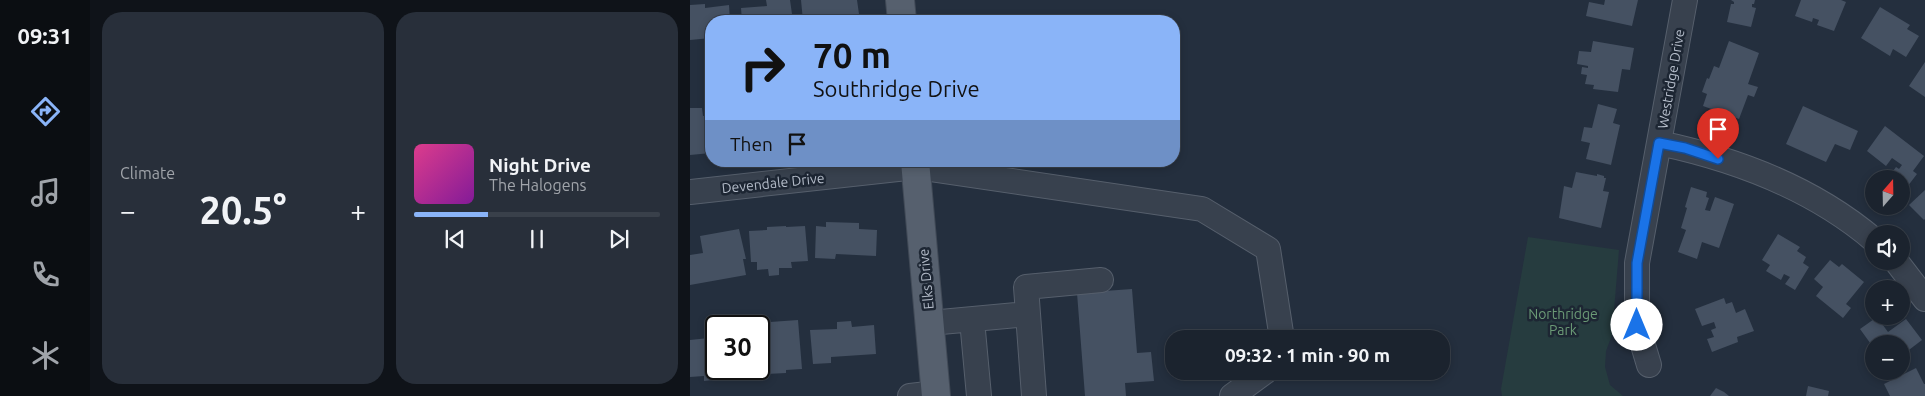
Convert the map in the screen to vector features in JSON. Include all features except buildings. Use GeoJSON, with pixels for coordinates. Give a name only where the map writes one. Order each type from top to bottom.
{"type":"FeatureCollection","features":[{"type":"Feature","properties":{"kind":"main road"},"geometry":{"type":"LineString","coordinates":[[900,0],[901,15]]}},
{"type":"Feature","properties":{"kind":"main road","name":"Elks Drive"},"geometry":{"type":"LineString","coordinates":[[915,167],[930,324],[927,395]]}},
{"type":"Feature","properties":{"kind":"street","name":"Westridge Drive"},"geometry":{"type":"LineString","coordinates":[[1649,364],[1637,325],[1637,263],[1685,0]]}},
{"type":"Feature","properties":{"kind":"street"},"geometry":{"type":"LineString","coordinates":[[1659,143],[1685,148],[1779,180],[1857,225],[1865,232]]}},
{"type":"Feature","properties":{"kind":"street","name":"Devendale Drive"},"geometry":{"type":"LineString","coordinates":[[690,192],[891,167]]}},
{"type":"Feature","properties":{"kind":"street","name":"Devendale Drive"},"geometry":{"type":"LineString","coordinates":[[934,167],[1202,209],[1268,249],[1281,330]]}},
{"type":"Feature","properties":{"kind":"street"},"geometry":{"type":"LineString","coordinates":[[1903,270],[1925,298]]}},
{"type":"Feature","properties":{"kind":"street"},"geometry":{"type":"LineString","coordinates":[[1034,396],[1026,287],[1101,280]]}},
{"type":"Feature","properties":{"kind":"street"},"geometry":{"type":"LineString","coordinates":[[930,324],[1028,314]]}},
{"type":"Feature","properties":{"kind":"street"},"geometry":{"type":"LineString","coordinates":[[972,320],[979,396]]}},
{"type":"Feature","properties":{"kind":"street"},"geometry":{"type":"LineString","coordinates":[[1232,396],[1254,380]]}},
{"type":"Feature","properties":{"kind":"green space","name":"Northridge Park"},"geometry":{"type":"Polygon","coordinates":[[[1528,237],[1619,250],[1612,335],[1606,351],[1605,367],[1610,385],[1623,396],[1502,396],[1501,389],[1528,237]]]}},
{"type":"Feature","properties":{"kind":"route"},"geometry":{"type":"LineString","coordinates":[[1637,325],[1637,263],[1659,143],[1685,148],[1718,159]]}}]}
